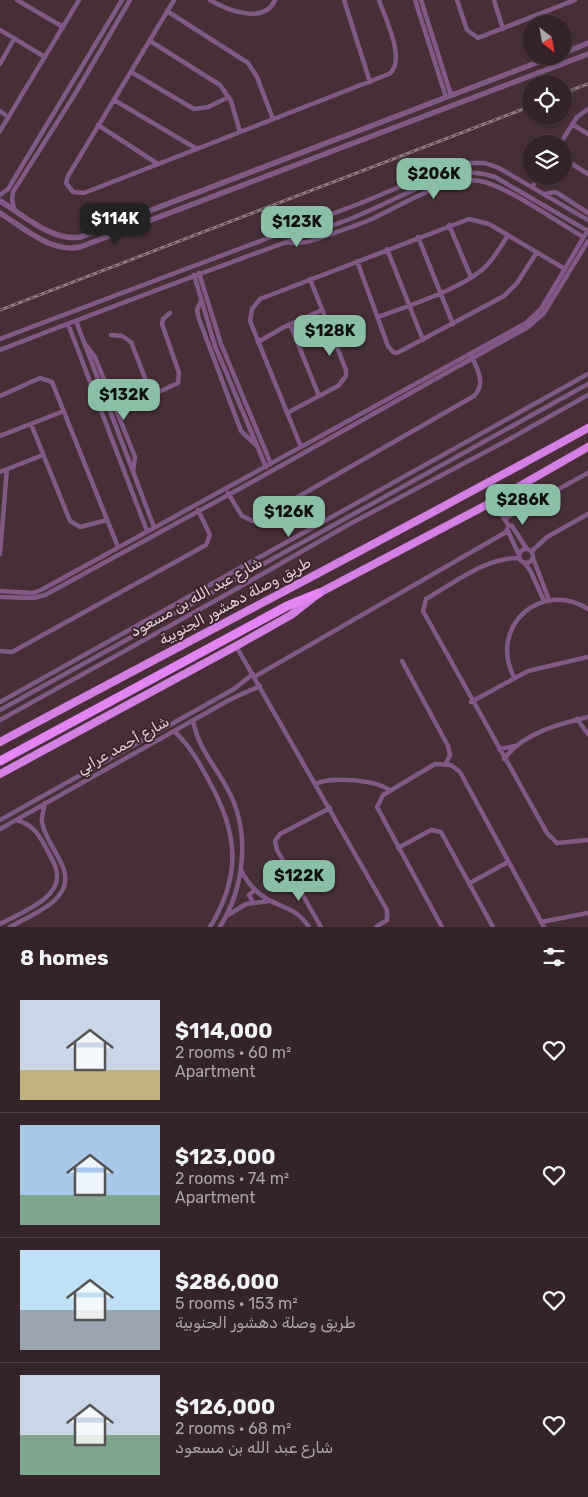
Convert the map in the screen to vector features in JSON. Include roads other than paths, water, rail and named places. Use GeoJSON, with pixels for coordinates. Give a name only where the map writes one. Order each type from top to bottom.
{"type":"FeatureCollection","features":[{"type":"Feature","properties":{"kind":"highway","name":"طريق وصلة دهشور الجنوبية"},"geometry":{"type":"LineString","coordinates":[[0,742],[222,622],[372,546],[588,428]]}},
{"type":"Feature","properties":{"kind":"highway","name":"طريق وصلة دهشور الجنوبية"},"geometry":{"type":"LineString","coordinates":[[0,761],[286,606],[318,594],[494,501],[588,447]]}},
{"type":"Feature","properties":{"kind":"highway"},"geometry":{"type":"LineString","coordinates":[[0,774],[291,615],[318,594]]}},
{"type":"Feature","properties":{"kind":"street"},"geometry":{"type":"LineString","coordinates":[[17,0],[63,27]]}},
{"type":"Feature","properties":{"kind":"street"},"geometry":{"type":"LineString","coordinates":[[0,131],[79,0]]}},
{"type":"Feature","properties":{"kind":"street"},"geometry":{"type":"LineString","coordinates":[[0,195],[11,190],[78,89],[130,0]]}},
{"type":"Feature","properties":{"kind":"street"},"geometry":{"type":"LineString","coordinates":[[174,0],[68,176],[68,187],[73,192],[84,193],[392,72],[397,62],[397,54],[379,0]]}},
{"type":"Feature","properties":{"kind":"street"},"geometry":{"type":"LineString","coordinates":[[210,0],[230,10],[253,13],[266,10],[275,0]]}},
{"type":"Feature","properties":{"kind":"street"},"geometry":{"type":"LineString","coordinates":[[344,0],[370,82]]}},
{"type":"Feature","properties":{"kind":"street"},"geometry":{"type":"LineString","coordinates":[[415,0],[448,96]]}},
{"type":"Feature","properties":{"kind":"street"},"geometry":{"type":"LineString","coordinates":[[421,0],[443,80]]}},
{"type":"Feature","properties":{"kind":"street"},"geometry":{"type":"LineString","coordinates":[[457,0],[467,30],[474,36],[482,37],[575,0]]}},
{"type":"Feature","properties":{"kind":"street"},"geometry":{"type":"LineString","coordinates":[[494,0],[503,29]]}},
{"type":"Feature","properties":{"kind":"street"},"geometry":{"type":"LineString","coordinates":[[14,209],[11,190],[122,1],[127,5]]}},
{"type":"Feature","properties":{"kind":"street"},"geometry":{"type":"LineString","coordinates":[[167,11],[240,56],[248,63],[257,77],[273,119]]}},
{"type":"Feature","properties":{"kind":"street"},"geometry":{"type":"LineString","coordinates":[[0,30],[44,57]]}},
{"type":"Feature","properties":{"kind":"street"},"geometry":{"type":"LineString","coordinates":[[0,64],[14,39]]}},
{"type":"Feature","properties":{"kind":"street"},"geometry":{"type":"LineString","coordinates":[[150,41],[217,82],[229,97],[240,132]]}},
{"type":"Feature","properties":{"kind":"street"},"geometry":{"type":"LineString","coordinates":[[577,58],[573,49],[588,43]]}},
{"type":"Feature","properties":{"kind":"street"},"geometry":{"type":"LineString","coordinates":[[0,213],[50,244],[73,248],[588,54]]}},
{"type":"Feature","properties":{"kind":"street"},"geometry":{"type":"LineString","coordinates":[[0,201],[56,235],[75,238],[530,65]]}},
{"type":"Feature","properties":{"kind":"street"},"geometry":{"type":"LineString","coordinates":[[131,72],[194,109],[208,107],[229,97]]}},
{"type":"Feature","properties":{"kind":"street"},"geometry":{"type":"LineString","coordinates":[[72,85],[78,89]]}},
{"type":"Feature","properties":{"kind":"street"},"geometry":{"type":"LineString","coordinates":[[114,100],[197,149]]}},
{"type":"Feature","properties":{"kind":"street"},"geometry":{"type":"LineString","coordinates":[[588,108],[572,124],[588,134]]}},
{"type":"Feature","properties":{"kind":"street"},"geometry":{"type":"LineString","coordinates":[[0,111],[8,117]]}},
{"type":"Feature","properties":{"kind":"street"},"geometry":{"type":"LineString","coordinates":[[98,125],[158,164]]}},
{"type":"Feature","properties":{"kind":"street"},"geometry":{"type":"LineString","coordinates":[[354,133],[357,142]]}},
{"type":"Feature","properties":{"kind":"street"},"geometry":{"type":"LineString","coordinates":[[275,163],[278,171]]}},
{"type":"Feature","properties":{"kind":"street"},"geometry":{"type":"LineString","coordinates":[[0,340],[456,165],[485,163],[499,168],[588,220]]}},
{"type":"Feature","properties":{"kind":"street"},"geometry":{"type":"LineString","coordinates":[[572,164],[588,174]]}},
{"type":"Feature","properties":{"kind":"street"},"geometry":{"type":"LineString","coordinates":[[0,350],[197,274],[364,214],[410,192],[460,173],[483,173],[495,177],[588,230],[565,269],[544,313],[534,323],[495,342],[301,447],[198,510],[39,597],[0,597]]}},
{"type":"Feature","properties":{"kind":"street"},"geometry":{"type":"LineString","coordinates":[[446,177],[449,184]]}},
{"type":"Feature","properties":{"kind":"street"},"geometry":{"type":"LineString","coordinates":[[285,242],[304,243],[367,221],[449,184],[479,180],[512,195],[584,237]]}},
{"type":"Feature","properties":{"kind":"street"},"geometry":{"type":"LineString","coordinates":[[210,187],[213,196]]}},
{"type":"Feature","properties":{"kind":"street"},"geometry":{"type":"LineString","coordinates":[[512,195],[516,189]]}},
{"type":"Feature","properties":{"kind":"street"},"geometry":{"type":"LineString","coordinates":[[410,192],[413,199]]}},
{"type":"Feature","properties":{"kind":"street"},"geometry":{"type":"LineString","coordinates":[[545,194],[555,192],[588,213]]}},
{"type":"Feature","properties":{"kind":"street"},"geometry":{"type":"LineString","coordinates":[[547,207],[552,198]]}},
{"type":"Feature","properties":{"kind":"street"},"geometry":{"type":"LineString","coordinates":[[165,204],[168,213]]}},
{"type":"Feature","properties":{"kind":"street"},"geometry":{"type":"LineString","coordinates":[[364,214],[367,221]]}},
{"type":"Feature","properties":{"kind":"street"},"geometry":{"type":"LineString","coordinates":[[20,225],[25,216]]}},
{"type":"Feature","properties":{"kind":"street"},"geometry":{"type":"LineString","coordinates":[[301,447],[250,321],[255,304],[270,295],[462,220],[483,221],[565,269]]}},
{"type":"Feature","properties":{"kind":"street"},"geometry":{"type":"LineString","coordinates":[[450,225],[471,277]]}},
{"type":"Feature","properties":{"kind":"street"},"geometry":{"type":"LineString","coordinates":[[378,317],[440,292],[471,277],[488,264],[508,235]]}},
{"type":"Feature","properties":{"kind":"street"},"geometry":{"type":"LineString","coordinates":[[418,237],[453,324]]}},
{"type":"Feature","properties":{"kind":"street"},"geometry":{"type":"LineString","coordinates":[[549,301],[588,241]]}},
{"type":"Feature","properties":{"kind":"street"},"geometry":{"type":"LineString","coordinates":[[387,250],[423,340]]}},
{"type":"Feature","properties":{"kind":"street"},"geometry":{"type":"LineString","coordinates":[[357,261],[390,350],[401,352],[504,296],[517,284],[537,252]]}},
{"type":"Feature","properties":{"kind":"street"},"geometry":{"type":"LineString","coordinates":[[223,254],[226,264]]}},
{"type":"Feature","properties":{"kind":"street"},"geometry":{"type":"LineString","coordinates":[[197,274],[201,301],[215,346],[266,467]]}},
{"type":"Feature","properties":{"kind":"street"},"geometry":{"type":"LineString","coordinates":[[197,274],[221,344],[271,464]]}},
{"type":"Feature","properties":{"kind":"street"},"geometry":{"type":"LineString","coordinates":[[287,413],[338,386],[346,376],[346,370],[310,279]]}},
{"type":"Feature","properties":{"kind":"street"},"geometry":{"type":"LineString","coordinates":[[136,288],[138,298]]}},
{"type":"Feature","properties":{"kind":"street"},"geometry":{"type":"LineString","coordinates":[[201,301],[197,310],[199,319],[241,431],[257,446]]}},
{"type":"Feature","properties":{"kind":"street"},"geometry":{"type":"LineString","coordinates":[[258,342],[290,324],[322,310]]}},
{"type":"Feature","properties":{"kind":"street"},"geometry":{"type":"LineString","coordinates":[[117,411],[175,386],[180,378],[162,324],[163,319],[170,313]]}},
{"type":"Feature","properties":{"kind":"street"},"geometry":{"type":"LineString","coordinates":[[76,322],[154,527]]}},
{"type":"Feature","properties":{"kind":"street"},"geometry":{"type":"LineString","coordinates":[[68,324],[147,530]]}},
{"type":"Feature","properties":{"kind":"street"},"geometry":{"type":"LineString","coordinates":[[290,324],[319,396]]}},
{"type":"Feature","properties":{"kind":"street"},"geometry":{"type":"LineString","coordinates":[[111,335],[122,336],[131,342],[152,396]]}},
{"type":"Feature","properties":{"kind":"street"},"geometry":{"type":"LineString","coordinates":[[8,336],[11,346]]}},
{"type":"Feature","properties":{"kind":"street"},"geometry":{"type":"LineString","coordinates":[[0,591],[38,592],[147,530],[295,457],[432,377],[472,357],[495,342]]}},
{"type":"Feature","properties":{"kind":"street"},"geometry":{"type":"LineString","coordinates":[[85,345],[93,352],[135,457],[134,472]]}},
{"type":"Feature","properties":{"kind":"street"},"geometry":{"type":"LineString","coordinates":[[227,492],[242,516],[253,521],[261,518],[474,396],[479,392],[480,379],[472,357]]}},
{"type":"Feature","properties":{"kind":"street"},"geometry":{"type":"LineString","coordinates":[[0,702],[183,599],[239,571],[331,516],[588,374]]}},
{"type":"Feature","properties":{"kind":"street"},"geometry":{"type":"LineString","coordinates":[[0,396],[40,378],[46,378],[52,382],[118,547]]}},
{"type":"Feature","properties":{"kind":"street","name":"شارع عبد الله بن مسعود"},"geometry":{"type":"LineString","coordinates":[[0,710],[142,629],[242,577],[335,522],[588,384]]}},
{"type":"Feature","properties":{"kind":"street","name":"شارع عبد الله بن مسعود"},"geometry":{"type":"LineString","coordinates":[[0,720],[346,526],[588,395]]}},
{"type":"Feature","properties":{"kind":"street"},"geometry":{"type":"LineString","coordinates":[[0,436],[64,411]]}},
{"type":"Feature","properties":{"kind":"street"},"geometry":{"type":"LineString","coordinates":[[540,411],[544,420]]}},
{"type":"Feature","properties":{"kind":"street"},"geometry":{"type":"LineString","coordinates":[[511,418],[515,424]]}},
{"type":"Feature","properties":{"kind":"street"},"geometry":{"type":"LineString","coordinates":[[31,424],[72,523],[80,526],[107,520]]}},
{"type":"Feature","properties":{"kind":"street"},"geometry":{"type":"LineString","coordinates":[[292,452],[295,457]]}},
{"type":"Feature","properties":{"kind":"street"},"geometry":{"type":"LineString","coordinates":[[0,472],[44,455]]}},
{"type":"Feature","properties":{"kind":"street"},"geometry":{"type":"LineString","coordinates":[[419,469],[422,475]]}},
{"type":"Feature","properties":{"kind":"street"},"geometry":{"type":"LineString","coordinates":[[0,554],[7,470]]}},
{"type":"Feature","properties":{"kind":"street"},"geometry":{"type":"LineString","coordinates":[[504,519],[588,473]]}},
{"type":"Feature","properties":{"kind":"street"},"geometry":{"type":"LineString","coordinates":[[375,493],[378,499]]}},
{"type":"Feature","properties":{"kind":"street"},"geometry":{"type":"LineString","coordinates":[[494,501],[504,519],[519,557],[531,572],[546,601]]}},
{"type":"Feature","properties":{"kind":"street"},"geometry":{"type":"LineString","coordinates":[[0,650],[12,652],[206,546],[210,535],[198,510]]}},
{"type":"Feature","properties":{"kind":"street"},"geometry":{"type":"LineString","coordinates":[[519,557],[523,550],[529,550],[547,537],[588,514]]}},
{"type":"Feature","properties":{"kind":"street"},"geometry":{"type":"LineString","coordinates":[[331,516],[335,522]]}},
{"type":"Feature","properties":{"kind":"street"},"geometry":{"type":"LineString","coordinates":[[0,820],[238,686],[512,526],[533,558],[546,601]]}},
{"type":"Feature","properties":{"kind":"street"},"geometry":{"type":"LineString","coordinates":[[132,539],[135,545]]}},
{"type":"Feature","properties":{"kind":"street"},"geometry":{"type":"LineString","coordinates":[[519,557],[503,558],[485,565],[426,599],[423,603],[424,615],[471,702],[552,840],[560,844],[588,840]]}},
{"type":"Feature","properties":{"kind":"street"},"geometry":{"type":"LineString","coordinates":[[524,562],[530,561],[533,558]]}},
{"type":"Feature","properties":{"kind":"street"},"geometry":{"type":"LineString","coordinates":[[239,571],[242,577]]}},
{"type":"Feature","properties":{"kind":"street"},"geometry":{"type":"LineString","coordinates":[[183,599],[186,605]]}},
{"type":"Feature","properties":{"kind":"street"},"geometry":{"type":"LineString","coordinates":[[514,677],[507,658],[509,635],[515,623],[524,612],[546,601],[568,600],[588,609]]}},
{"type":"Feature","properties":{"kind":"street"},"geometry":{"type":"LineString","coordinates":[[140,624],[142,629]]}},
{"type":"Feature","properties":{"kind":"street"},"geometry":{"type":"LineString","coordinates":[[236,646],[330,808],[388,913],[387,920],[376,927]]}},
{"type":"Feature","properties":{"kind":"street"},"geometry":{"type":"LineString","coordinates":[[91,651],[94,657]]}},
{"type":"Feature","properties":{"kind":"street"},"geometry":{"type":"LineString","coordinates":[[471,702],[514,677],[543,666],[588,657]]}},
{"type":"Feature","properties":{"kind":"street"},"geometry":{"type":"LineString","coordinates":[[402,661],[448,746],[450,755],[446,763]]}},
{"type":"Feature","properties":{"kind":"street"},"geometry":{"type":"LineString","coordinates":[[45,685],[50,693]]}},
{"type":"Feature","properties":{"kind":"street","name":"شارع أحمد عرابي"},"geometry":{"type":"LineString","coordinates":[[0,829],[193,720],[260,686]]}},
{"type":"Feature","properties":{"kind":"street"},"geometry":{"type":"LineString","coordinates":[[499,749],[516,745],[547,730],[588,717]]}},
{"type":"Feature","properties":{"kind":"street"},"geometry":{"type":"LineString","coordinates":[[577,719],[588,734]]}},
{"type":"Feature","properties":{"kind":"street"},"geometry":{"type":"LineString","coordinates":[[193,720],[197,740],[233,800],[241,840],[241,870],[227,915],[220,927]]}},
{"type":"Feature","properties":{"kind":"street"},"geometry":{"type":"LineString","coordinates":[[174,731],[192,750],[220,801],[231,833],[233,849],[231,876],[222,903],[210,927]]}},
{"type":"Feature","properties":{"kind":"street"},"geometry":{"type":"LineString","coordinates":[[136,744],[140,750]]}},
{"type":"Feature","properties":{"kind":"street"},"geometry":{"type":"LineString","coordinates":[[504,759],[516,745]]}},
{"type":"Feature","properties":{"kind":"street"},"geometry":{"type":"LineString","coordinates":[[442,927],[377,807],[380,799],[390,791],[435,764],[446,763],[460,772],[544,927]]}},
{"type":"Feature","properties":{"kind":"street"},"geometry":{"type":"LineString","coordinates":[[316,784],[328,779],[380,784],[390,791]]}},
{"type":"Feature","properties":{"kind":"street"},"geometry":{"type":"LineString","coordinates":[[10,927],[52,902],[64,888],[66,877],[63,866],[42,824],[45,803]]}},
{"type":"Feature","properties":{"kind":"street"},"geometry":{"type":"LineString","coordinates":[[321,927],[277,850],[275,841],[280,834],[330,808]]}},
{"type":"Feature","properties":{"kind":"street"},"geometry":{"type":"LineString","coordinates":[[0,924],[48,896],[57,882],[55,866],[41,838],[29,826],[16,820]]}},
{"type":"Feature","properties":{"kind":"street"},"geometry":{"type":"LineString","coordinates":[[398,848],[431,830],[440,832],[493,927]]}},
{"type":"Feature","properties":{"kind":"street"},"geometry":{"type":"LineString","coordinates":[[470,883],[508,862]]}},
{"type":"Feature","properties":{"kind":"street"},"geometry":{"type":"LineString","coordinates":[[241,870],[255,890],[270,901],[292,910],[309,927]]}},
{"type":"Feature","properties":{"kind":"street"},"geometry":{"type":"LineString","coordinates":[[252,902],[249,895],[255,890]]}},
{"type":"Feature","properties":{"kind":"street"},"geometry":{"type":"LineString","coordinates":[[227,915],[252,902],[270,901]]}},
{"type":"Feature","properties":{"kind":"street"},"geometry":{"type":"LineString","coordinates":[[541,922],[588,913]]}},
{"type":"Feature","properties":{"kind":"railway"},"geometry":{"type":"LineString","coordinates":[[572,90],[588,84]]}},
{"type":"Feature","properties":{"kind":"railway"},"geometry":{"type":"LineString","coordinates":[[0,310],[522,109]]}}]}
